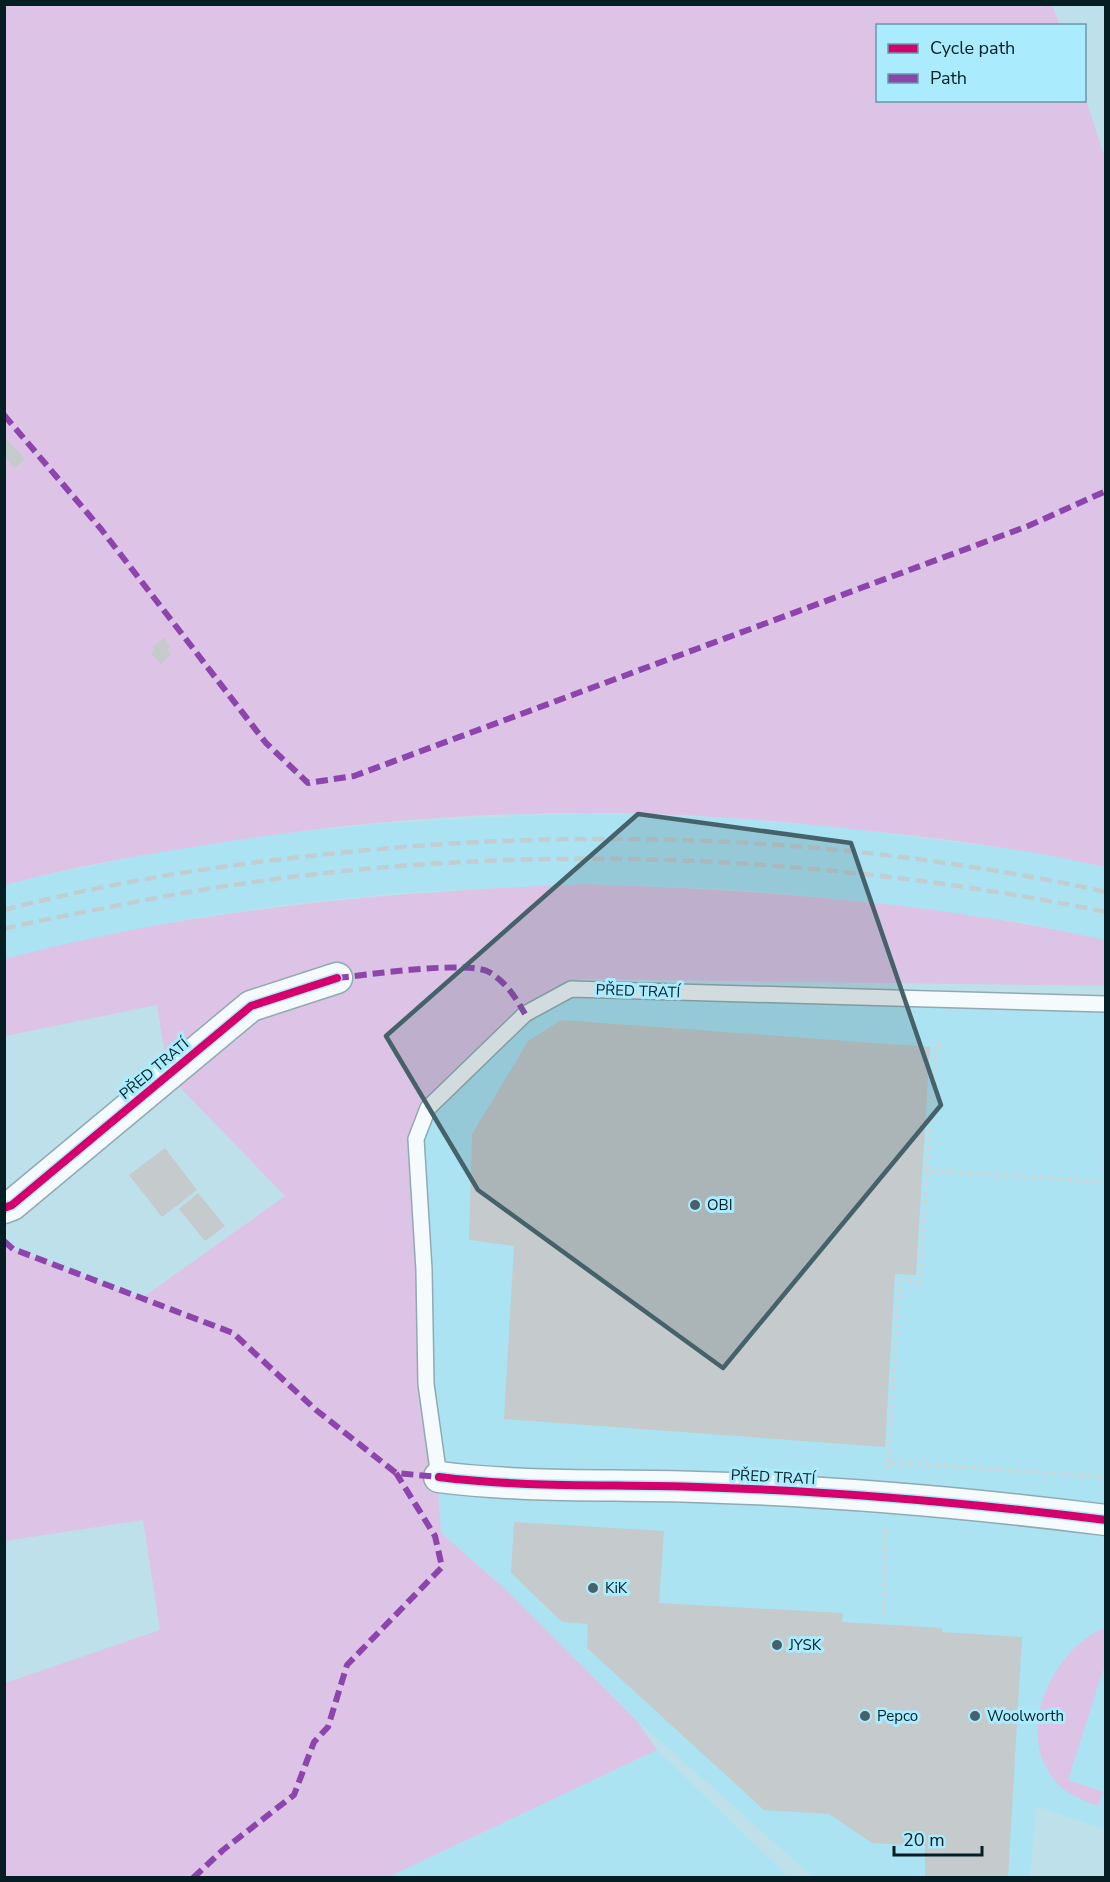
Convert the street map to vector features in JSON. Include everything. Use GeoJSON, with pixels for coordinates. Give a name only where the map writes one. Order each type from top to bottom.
{"type":"FeatureCollection","features":[{"type":"Feature","properties":{"kind":"street","name":"PŘED TRATÍ"},"geometry":{"type":"LineString","coordinates":[[4,1208],[12,1205],[250,1006],[337,978]]}},
{"type":"Feature","properties":{"kind":"street","name":"PŘED TRATÍ"},"geometry":{"type":"LineString","coordinates":[[439,1477],[497,1485],[695,1487],[828,1493],[983,1506],[1106,1520]]}},
{"type":"Feature","properties":{"kind":"lane","name":"PŘED TRATÍ"},"geometry":{"type":"LineString","coordinates":[[439,1477],[426,1384],[424,1270],[416,1138],[428,1108],[525,1014],[571,989],[1106,1004]]}},
{"type":"Feature","properties":{"kind":"path"},"geometry":{"type":"LineString","coordinates":[[888,1462],[894,1338],[900,1280],[920,1281],[925,1170],[936,1044],[942,1045]]}},
{"type":"Feature","properties":{"kind":"path"},"geometry":{"type":"LineString","coordinates":[[925,1170],[1106,1182]]}},
{"type":"Feature","properties":{"kind":"path"},"geometry":{"type":"LineString","coordinates":[[884,1614],[887,1535],[885,1527]]}},
{"type":"Feature","properties":{"kind":"highlighted area"},"geometry":{"type":"Polygon","coordinates":[[[638,814],[851,843],[941,1105],[723,1368],[478,1190],[386,1036],[638,814]]]}},
{"type":"Feature","properties":{"kind":"shaded area"},"geometry":{"type":"Polygon","coordinates":[[[5,5],[1052,5],[1060,24],[876,24],[876,102],[1086,102],[1086,100],[1105,158],[1105,867],[993,846],[806,824],[659,814],[539,814],[447,817],[263,836],[111,861],[5,885],[5,5]]]}},
{"type":"Feature","properties":{"kind":"shaded area"},"geometry":{"type":"Polygon","coordinates":[[[585,813],[731,818],[837,827],[1041,853],[1105,867],[1105,940],[1028,923],[830,898],[727,889],[585,884],[395,893],[281,905],[177,921],[5,959],[5,885],[23,880],[164,851],[272,835],[386,823],[585,813]]]}},
{"type":"Feature","properties":{"kind":"shaded area"},"geometry":{"type":"Polygon","coordinates":[[[585,884],[716,890],[846,900],[976,916],[1041,927],[1105,940],[1105,986],[579,979],[527,1004],[525,1014],[428,1108],[416,1139],[441,1533],[503,1587],[637,1721],[657,1750],[388,1877],[5,1877],[5,1683],[160,1630],[143,1520],[5,1541],[4,1241],[13,1249],[142,1298],[285,1196],[168,1075],[157,1005],[5,1036],[5,959],[76,941],[148,927],[293,905],[439,892],[585,884]]]}},
{"type":"Feature","properties":{"kind":"shaded area"},"geometry":{"type":"Polygon","coordinates":[[[571,989],[1105,1004],[1105,1830],[1036,1806],[1030,1877],[813,1877],[638,1721],[503,1587],[441,1533],[417,1171],[428,1108],[525,1014],[571,989]]]}},
{"type":"Feature","properties":{"kind":"shaded area"},"geometry":{"type":"Polygon","coordinates":[[[1101,1629],[1105,1629],[1105,1670],[1103,1670],[1068,1780],[1103,1792],[1098,1806],[1082,1800],[1058,1784],[1045,1765],[1038,1743],[1038,1721],[1043,1698],[1066,1657],[1082,1641],[1101,1629]]]}},
{"type":"Feature","properties":{"kind":"shaded area"},"geometry":{"type":"Polygon","coordinates":[[[657,1750],[788,1877],[388,1877],[657,1750]]]}},
{"type":"Feature","properties":{"kind":"building"},"geometry":{"type":"Polygon","coordinates":[[[4,437],[25,459],[15,468],[4,457],[4,437]]]}},
{"type":"Feature","properties":{"kind":"building"},"geometry":{"type":"Polygon","coordinates":[[[164,638],[170,646],[167,650],[171,654],[161,664],[151,654],[155,649],[152,647],[164,638]]]}},
{"type":"Feature","properties":{"kind":"building","name":"OBI"},"geometry":{"type":"Polygon","coordinates":[[[561,1020],[930,1047],[916,1275],[895,1274],[885,1447],[504,1419],[514,1246],[469,1240],[472,1134],[528,1041],[561,1020]]]}},
{"type":"Feature","properties":{"kind":"building"},"geometry":{"type":"Polygon","coordinates":[[[165,1148],[197,1190],[162,1217],[129,1175],[165,1148]]]}},
{"type":"Feature","properties":{"kind":"building"},"geometry":{"type":"Polygon","coordinates":[[[198,1193],[225,1226],[205,1241],[179,1209],[198,1193]]]}},
{"type":"Feature","properties":{"kind":"building"},"geometry":{"type":"Polygon","coordinates":[[[514,1522],[664,1531],[659,1603],[843,1613],[842,1622],[942,1628],[942,1632],[1022,1637],[1008,1878],[925,1878],[925,1846],[872,1843],[829,1814],[764,1810],[587,1648],[588,1624],[562,1622],[511,1573],[514,1522]]]}},
{"type":"Feature","properties":{"kind":"railway"},"geometry":{"type":"LineString","coordinates":[[4,910],[125,883],[247,863],[426,845],[523,840],[621,839],[816,848],[913,858],[1010,873],[1106,892]]}},
{"type":"Feature","properties":{"kind":"railway"},"geometry":{"type":"LineString","coordinates":[[4,929],[125,904],[247,883],[369,869],[492,861],[616,859],[739,863],[862,874],[984,890],[1106,912]]}},
{"type":"Feature","properties":{"kind":"marked path"},"geometry":{"type":"LineString","coordinates":[[4,415],[101,529],[266,743],[308,783],[354,776],[1028,526],[1106,491]]}},
{"type":"Feature","properties":{"kind":"marked path"},"geometry":{"type":"LineString","coordinates":[[337,978],[416,969],[460,967],[478,969],[489,972],[501,981],[525,1014]]}},
{"type":"Feature","properties":{"kind":"marked path"},"geometry":{"type":"LineString","coordinates":[[4,1241],[13,1249],[233,1333],[316,1410],[396,1473],[439,1477]]}},
{"type":"Feature","properties":{"kind":"marked path"},"geometry":{"type":"LineString","coordinates":[[193,1878],[223,1850],[294,1795],[314,1742],[328,1727],[347,1665],[442,1567],[435,1536],[396,1473]]}},
{"type":"Feature","properties":{"kind":"cycle path"},"geometry":{"type":"LineString","coordinates":[[4,1208],[12,1205],[251,1006],[337,978]]}},
{"type":"Feature","properties":{"kind":"cycle path"},"geometry":{"type":"LineString","coordinates":[[439,1477],[536,1484],[697,1487],[851,1495],[953,1503],[1106,1520]]}},
{"type":"Feature","properties":{"kind":"place","name":"OBI"},"geometry":{"type":"Point","coordinates":[695,1205]}},
{"type":"Feature","properties":{"kind":"place","name":"KiK"},"geometry":{"type":"Point","coordinates":[593,1588]}},
{"type":"Feature","properties":{"kind":"place","name":"JYSK"},"geometry":{"type":"Point","coordinates":[777,1645]}},
{"type":"Feature","properties":{"kind":"place","name":"Pepco"},"geometry":{"type":"Point","coordinates":[865,1716]}},
{"type":"Feature","properties":{"kind":"place","name":"Woolworth"},"geometry":{"type":"Point","coordinates":[975,1716]}}]}
